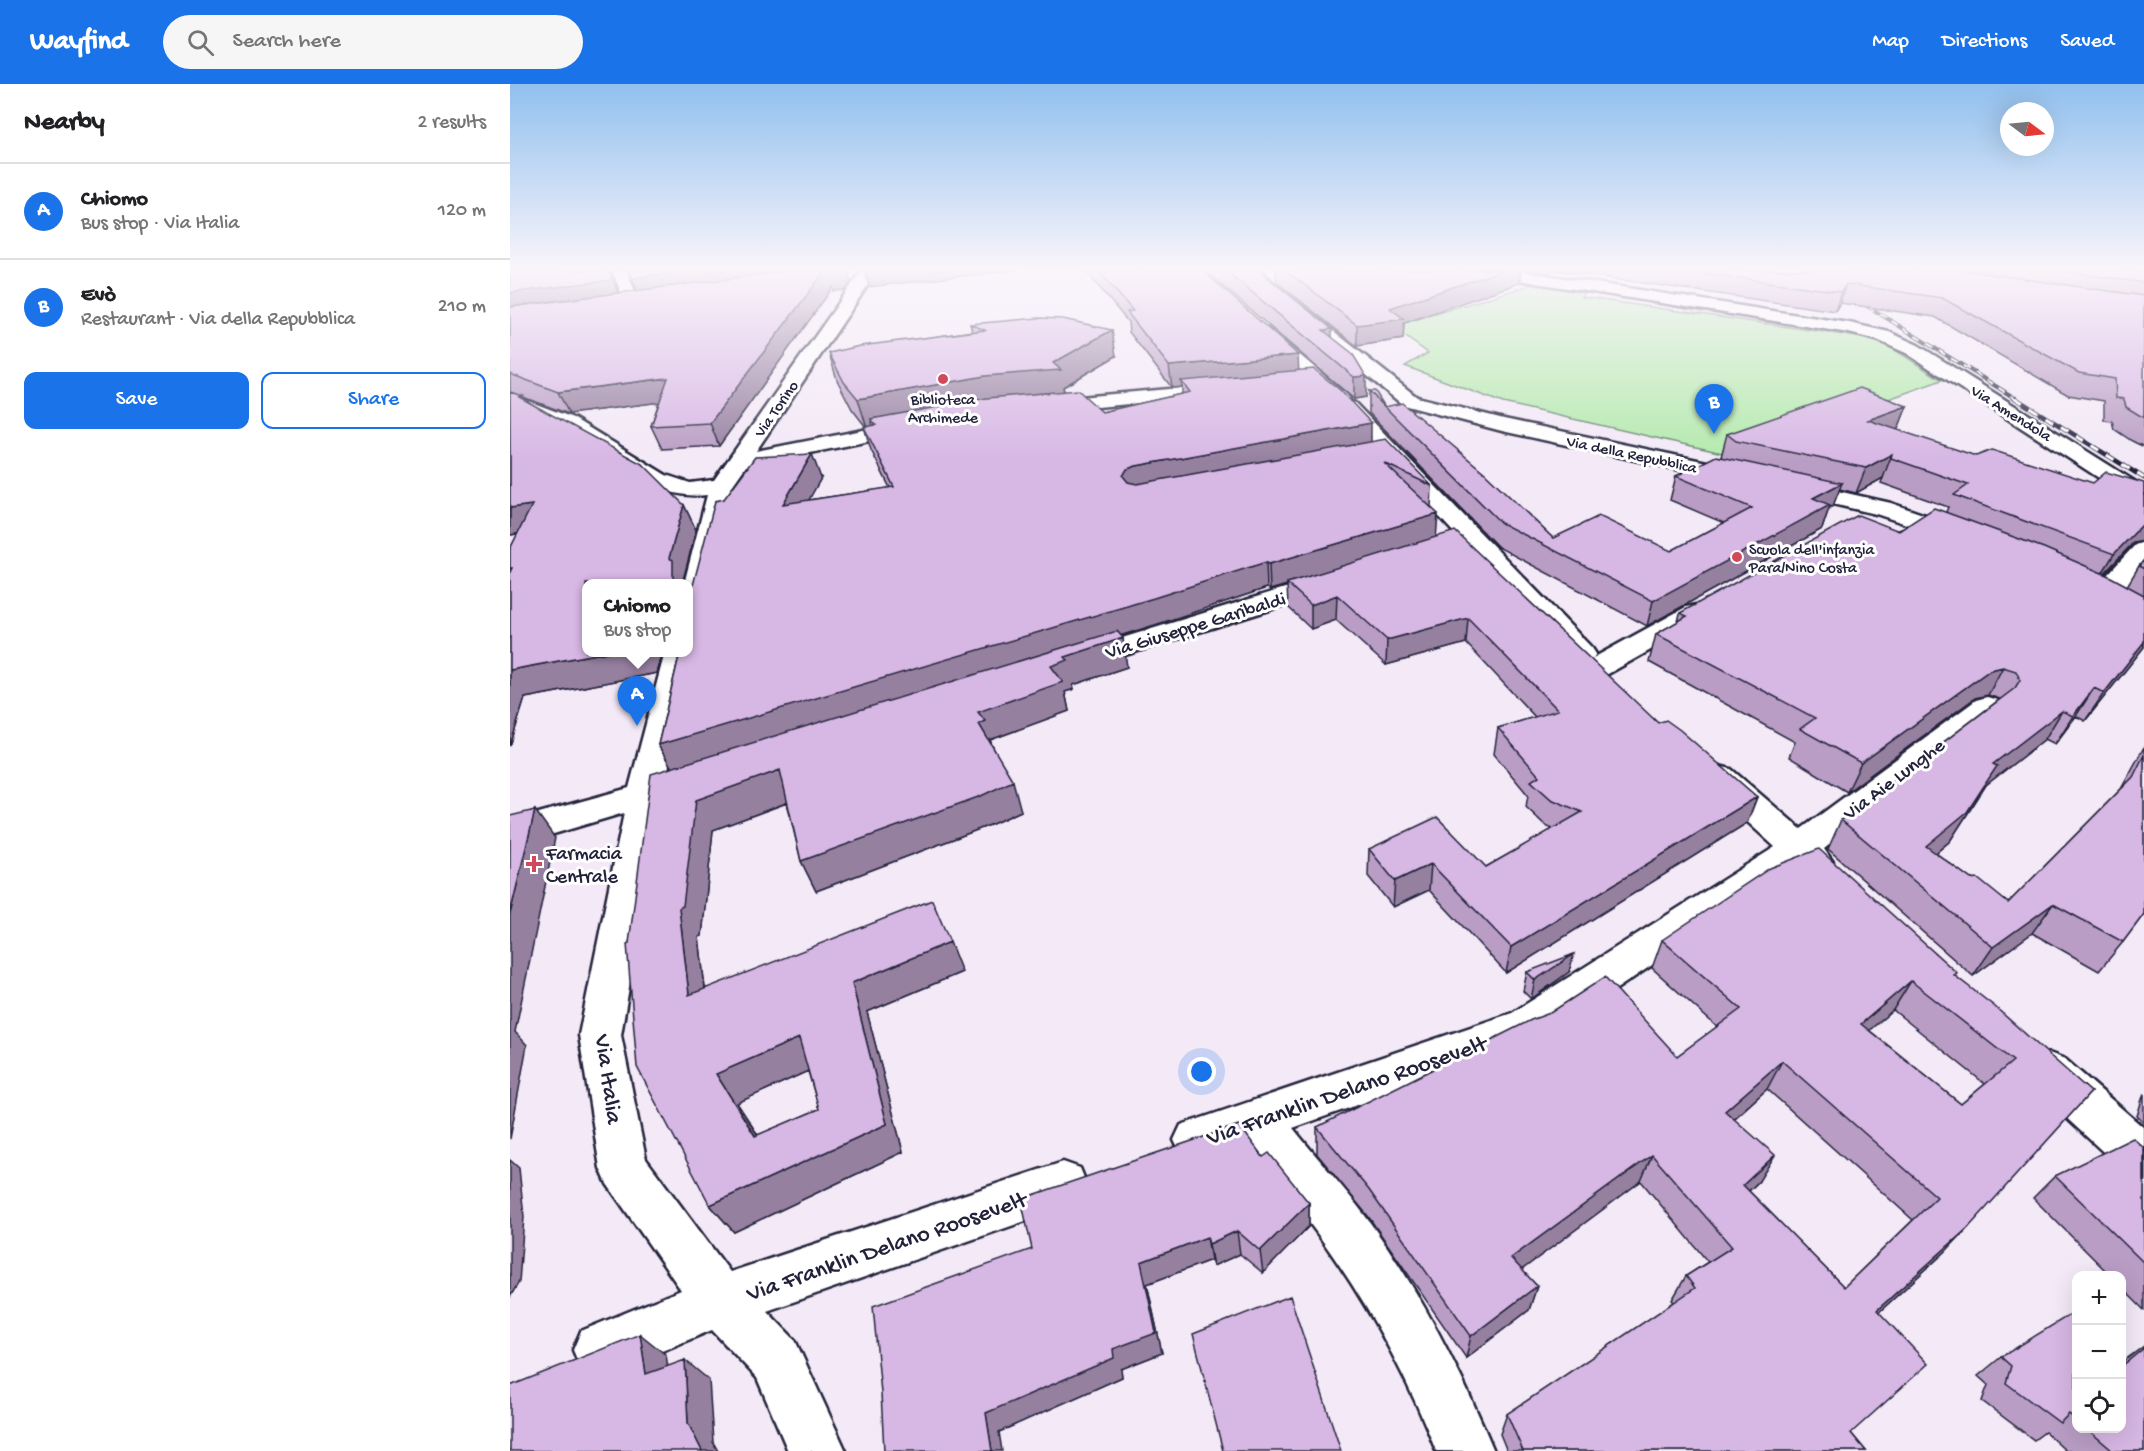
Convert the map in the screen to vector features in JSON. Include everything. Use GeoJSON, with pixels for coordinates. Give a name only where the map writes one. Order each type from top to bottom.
{"type":"FeatureCollection","features":[{"type":"Feature","properties":{"kind":"street","name":"Via Torino"},"geometry":{"type":"LineString","coordinates":[[721,486],[825,334]]}},
{"type":"Feature","properties":{"kind":"street"},"geometry":{"type":"LineString","coordinates":[[1265,334],[1321,382],[1365,405],[1410,400]]}},
{"type":"Feature","properties":{"kind":"street","name":"Via della Repubblica"},"geometry":{"type":"LineString","coordinates":[[1327,334],[1410,400],[1502,424],[1883,508],[1982,543]]}},
{"type":"Feature","properties":{"kind":"street","name":"Via Amendola"},"geometry":{"type":"LineString","coordinates":[[1873,334],[1912,349],[2144,496]]}},
{"type":"Feature","properties":{"kind":"street"},"geometry":{"type":"LineString","coordinates":[[1298,384],[1321,382]]}},
{"type":"Feature","properties":{"kind":"street"},"geometry":{"type":"LineString","coordinates":[[1023,408],[1239,389]]}},
{"type":"Feature","properties":{"kind":"street"},"geometry":{"type":"LineString","coordinates":[[511,401],[566,422],[658,480],[675,488],[690,490],[721,486],[693,599]]}},
{"type":"Feature","properties":{"kind":"street"},"geometry":{"type":"LineString","coordinates":[[1365,405],[1379,454],[1460,541],[1623,693]]}},
{"type":"Feature","properties":{"kind":"street"},"geometry":{"type":"LineString","coordinates":[[738,461],[927,424]]}},
{"type":"Feature","properties":{"kind":"street"},"geometry":{"type":"LineString","coordinates":[[1852,525],[1883,508]]}},
{"type":"Feature","properties":{"kind":"street"},"geometry":{"type":"LineString","coordinates":[[2103,596],[2144,550]]}},
{"type":"Feature","properties":{"kind":"street","name":"Via Giuseppe Garibaldi"},"geometry":{"type":"LineString","coordinates":[[1052,669],[1358,573]]}},
{"type":"Feature","properties":{"kind":"street"},"geometry":{"type":"LineString","coordinates":[[1596,669],[1719,600]]}},
{"type":"Feature","properties":{"kind":"street","name":"Via Italia"},"geometry":{"type":"LineString","coordinates":[[679,657],[644,796],[600,1035],[624,1168],[720,1301],[776,1359],[817,1451]]}},
{"type":"Feature","properties":{"kind":"street","name":"Via Aie Lunghe"},"geometry":{"type":"LineString","coordinates":[[1800,848],[1987,707]]}},
{"type":"Feature","properties":{"kind":"street"},"geometry":{"type":"LineString","coordinates":[[1694,755],[1844,888]]}},
{"type":"Feature","properties":{"kind":"street"},"geometry":{"type":"LineString","coordinates":[[510,834],[712,775]]}},
{"type":"Feature","properties":{"kind":"street","name":"Via Franklin Delano Roosevelt"},"geometry":{"type":"LineString","coordinates":[[1157,1153],[1527,1026],[1800,848]]}},
{"type":"Feature","properties":{"kind":"street"},"geometry":{"type":"LineString","coordinates":[[2020,1047],[2144,1158]]}},
{"type":"Feature","properties":{"kind":"street"},"geometry":{"type":"LineString","coordinates":[[1257,1119],[1348,1235],[1406,1325],[1447,1405],[1465,1451]]}},
{"type":"Feature","properties":{"kind":"street","name":"Via Franklin Delano Roosevelt"},"geometry":{"type":"LineString","coordinates":[[554,1369],[720,1301],[1101,1172]]}},
{"type":"Feature","properties":{"kind":"green space"},"geometry":{"type":"Polygon","coordinates":[[[1401,334],[1835,334],[1864,338],[1889,346],[1942,380],[1731,455],[1503,403],[1405,366],[1428,353],[1401,334]]]}},
{"type":"Feature","properties":{"kind":"building"},"geometry":{"type":"Polygon","coordinates":[[[510,334],[778,334],[710,423],[651,426],[668,378],[558,392],[510,374],[510,334]]]}},
{"type":"Feature","properties":{"kind":"building"},"geometry":{"type":"Polygon","coordinates":[[[955,334],[1105,334],[1053,363],[1061,370],[985,376],[858,399],[844,382],[829,353],[860,346],[955,334]]]}},
{"type":"Feature","properties":{"kind":"building"},"geometry":{"type":"Polygon","coordinates":[[[1144,334],[1274,334],[1298,355],[1169,366],[1144,334]]]}},
{"type":"Feature","properties":{"kind":"building"},"geometry":{"type":"Polygon","coordinates":[[[1302,334],[1328,334],[1352,353],[1366,376],[1354,377],[1302,334]]]}},
{"type":"Feature","properties":{"kind":"building"},"geometry":{"type":"Polygon","coordinates":[[[2007,334],[2144,334],[2144,418],[2126,407],[2124,399],[2116,398],[2115,379],[2079,373],[2007,334]]]}},
{"type":"Feature","properties":{"kind":"building"},"geometry":{"type":"Polygon","coordinates":[[[1314,369],[1340,390],[1371,423],[1136,466],[1127,469],[1123,476],[1128,482],[1137,484],[1386,439],[1432,486],[1384,463],[1438,514],[1269,564],[1266,562],[1154,598],[658,745],[679,657],[693,657],[693,585],[715,501],[724,499],[755,457],[812,454],[783,504],[894,487],[864,427],[876,425],[871,419],[987,398],[1078,390],[1102,412],[1190,392],[1181,381],[1314,369]]]}},
{"type":"Feature","properties":{"kind":"building"},"geometry":{"type":"Polygon","coordinates":[[[1860,388],[1907,406],[1868,420],[1976,456],[1992,450],[2093,483],[2106,472],[2144,483],[2144,523],[2114,554],[1954,495],[1968,485],[1891,458],[1892,454],[1866,468],[1736,441],[1727,434],[1860,388]]]}},
{"type":"Feature","properties":{"kind":"building"},"geometry":{"type":"Polygon","coordinates":[[[1369,391],[1375,391],[1385,407],[1369,391]]]}},
{"type":"Feature","properties":{"kind":"building"},"geometry":{"type":"Polygon","coordinates":[[[510,392],[523,396],[519,397],[644,465],[684,505],[669,558],[673,560],[673,579],[582,579],[582,657],[510,670],[510,572],[512,568],[510,568],[510,549],[532,505],[510,508],[510,392]]]}},
{"type":"Feature","properties":{"kind":"building"},"geometry":{"type":"Polygon","coordinates":[[[1402,403],[1485,473],[1553,538],[1599,516],[1671,551],[1752,508],[1676,476],[1716,456],[1842,483],[1813,498],[1830,505],[1653,601],[1501,523],[1385,407],[1402,403]]]}},
{"type":"Feature","properties":{"kind":"building"},"geometry":{"type":"Polygon","coordinates":[[[1934,508],[2044,548],[2109,576],[2144,595],[2144,642],[2104,693],[2094,688],[2073,716],[2062,711],[1993,764],[1997,766],[1967,812],[1926,846],[1971,879],[1977,878],[2008,903],[2133,777],[2144,755],[2144,914],[2123,942],[2053,904],[1993,947],[1841,820],[2015,688],[2020,680],[2016,671],[2003,667],[1990,670],[1861,763],[1800,729],[1815,718],[1656,634],[1687,616],[1680,613],[1858,515],[1899,531],[1934,508]]]}},
{"type":"Feature","properties":{"kind":"building"},"geometry":{"type":"Polygon","coordinates":[[[1455,531],[1658,723],[1666,720],[1680,730],[1757,797],[1511,947],[1431,864],[1395,881],[1369,849],[1437,817],[1486,867],[1582,812],[1551,799],[1531,781],[1539,776],[1498,728],[1558,710],[1468,618],[1387,640],[1337,595],[1311,605],[1287,583],[1455,531]]]}},
{"type":"Feature","properties":{"kind":"building"},"geometry":{"type":"Polygon","coordinates":[[[1117,631],[1123,638],[1065,657],[1068,660],[1051,666],[1063,682],[978,712],[985,721],[979,724],[1013,781],[981,796],[801,861],[780,770],[696,800],[683,906],[679,908],[689,995],[932,900],[950,942],[852,983],[887,1124],[710,1205],[637,1067],[627,944],[629,943],[651,774],[1117,631]],[[799,1038],[716,1074],[755,1136],[819,1109],[799,1038]]]}},
{"type":"Feature","properties":{"kind":"building"},"geometry":{"type":"Polygon","coordinates":[[[535,810],[510,914],[510,816],[535,810]]]}},
{"type":"Feature","properties":{"kind":"building"},"geometry":{"type":"Polygon","coordinates":[[[1819,849],[1957,973],[1954,975],[1994,1006],[2091,1092],[1969,1227],[1877,1310],[1928,1364],[1851,1433],[1866,1451],[1523,1451],[1507,1414],[1695,1288],[1686,1276],[1732,1247],[1652,1155],[1511,1258],[1537,1286],[1471,1336],[1369,1190],[1317,1127],[1531,1020],[1550,1013],[1605,977],[1677,1056],[1741,1009],[1662,940],[1770,868],[1819,849]],[[1911,981],[1861,1024],[1961,1104],[2013,1061],[1911,981]],[[1782,1061],[1725,1111],[1775,1155],[1743,1185],[1844,1287],[1937,1197],[1782,1061]]]}},
{"type":"Feature","properties":{"kind":"building"},"geometry":{"type":"Polygon","coordinates":[[[1574,954],[1535,980],[1527,972],[1574,954]]]}},
{"type":"Feature","properties":{"kind":"building"},"geometry":{"type":"Polygon","coordinates":[[[1239,1125],[1263,1157],[1269,1153],[1309,1203],[1260,1251],[1237,1231],[1209,1244],[1207,1237],[1141,1262],[1156,1333],[1113,1349],[1114,1358],[986,1413],[992,1451],[884,1451],[873,1306],[1032,1249],[1021,1199],[1239,1125]]]}},
{"type":"Feature","properties":{"kind":"building"},"geometry":{"type":"Polygon","coordinates":[[[2133,1138],[2144,1148],[2144,1263],[2055,1176],[2133,1138]]]}},
{"type":"Feature","properties":{"kind":"building"},"geometry":{"type":"Polygon","coordinates":[[[1290,1296],[1341,1451],[1223,1451],[1193,1334],[1290,1296]]]}},
{"type":"Feature","properties":{"kind":"building"},"geometry":{"type":"Polygon","coordinates":[[[2072,1313],[2072,1417],[2069,1414],[2060,1423],[2006,1383],[2011,1366],[2001,1357],[2072,1313]]]}},
{"type":"Feature","properties":{"kind":"building"},"geometry":{"type":"Polygon","coordinates":[[[640,1334],[646,1374],[685,1360],[688,1423],[702,1451],[510,1451],[510,1386],[640,1334]]]}},
{"type":"Feature","properties":{"kind":"building"},"geometry":{"type":"Polygon","coordinates":[[[2144,1348],[2144,1451],[2113,1451],[2092,1433],[2126,1433],[2126,1363],[2144,1348]]]}},
{"type":"Feature","properties":{"kind":"railway"},"geometry":{"type":"LineString","coordinates":[[1912,334],[2018,400]]}},
{"type":"Feature","properties":{"kind":"railway"},"geometry":{"type":"LineString","coordinates":[[2015,398],[2144,478]]}},
{"type":"Feature","properties":{"kind":"place","name":"Biblioteca Archimede"},"geometry":{"type":"Point","coordinates":[943,379]}},
{"type":"Feature","properties":{"kind":"place","name":"Evò"},"geometry":{"type":"Point","coordinates":[1714,434]}},
{"type":"Feature","properties":{"kind":"place","name":"Scuola dell'infanzia Para/Nino Costa"},"geometry":{"type":"Point","coordinates":[1737,557]}},
{"type":"Feature","properties":{"kind":"place","name":"Chiomo"},"geometry":{"type":"Point","coordinates":[637,726]}},
{"type":"Feature","properties":{"kind":"place","name":"Farmacia Centrale"},"geometry":{"type":"Point","coordinates":[534,864]}}]}
